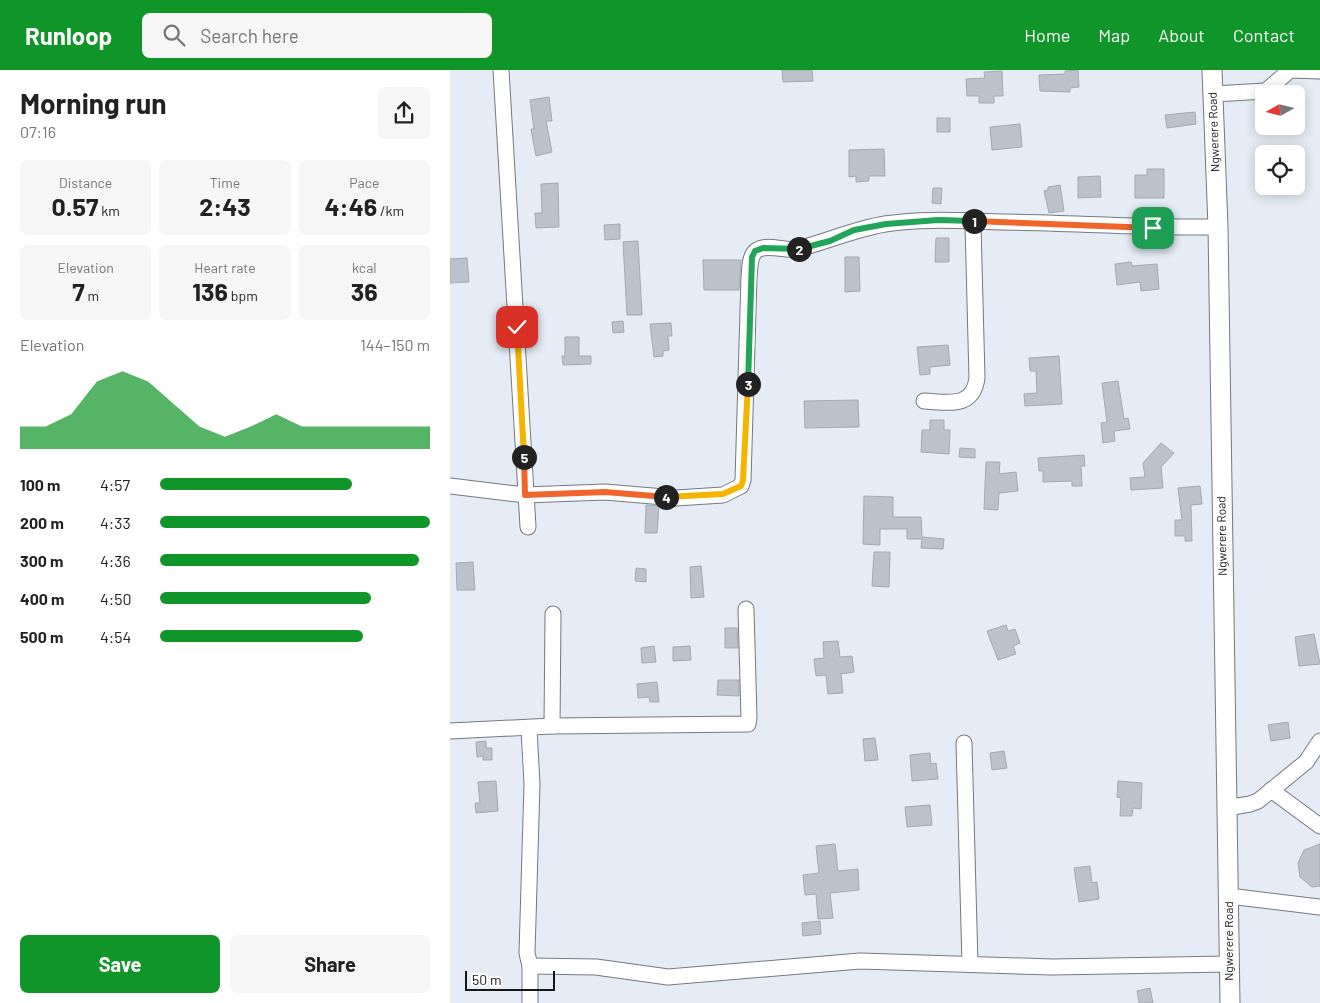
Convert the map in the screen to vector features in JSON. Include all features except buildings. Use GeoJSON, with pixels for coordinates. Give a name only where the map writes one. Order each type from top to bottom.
{"type":"FeatureCollection","features":[{"type":"Feature","properties":{"kind":"main road","name":"Ngwerere Road"},"geometry":{"type":"LineString","coordinates":[[1212,70],[1218,227],[1230,1003]]}},
{"type":"Feature","properties":{"kind":"street"},"geometry":{"type":"LineString","coordinates":[[500,70],[528,528]]}},
{"type":"Feature","properties":{"kind":"street"},"geometry":{"type":"LineString","coordinates":[[1213,94],[1266,91],[1290,70],[1320,71]]}},
{"type":"Feature","properties":{"kind":"street"},"geometry":{"type":"LineString","coordinates":[[924,401],[959,401],[970,398],[975,391],[973,224],[968,221]]}},
{"type":"Feature","properties":{"kind":"street"},"geometry":{"type":"LineString","coordinates":[[450,486],[525,495],[605,492],[676,498],[723,494],[741,486],[747,415],[749,278],[752,257],[755,251],[763,248],[793,250],[830,241],[854,230],[886,224],[968,221],[1153,228],[1218,227]]}},
{"type":"Feature","properties":{"kind":"street"},"geometry":{"type":"LineString","coordinates":[[450,731],[529,729],[552,726],[748,724],[750,717],[746,609]]}},
{"type":"Feature","properties":{"kind":"street"},"geometry":{"type":"LineString","coordinates":[[552,726],[553,614]]}},
{"type":"Feature","properties":{"kind":"street"},"geometry":{"type":"LineString","coordinates":[[529,729],[532,784],[527,953],[530,966],[530,1003]]}},
{"type":"Feature","properties":{"kind":"street"},"geometry":{"type":"LineString","coordinates":[[1226,808],[1250,804],[1272,790],[1306,762],[1320,741]]}},
{"type":"Feature","properties":{"kind":"street"},"geometry":{"type":"LineString","coordinates":[[964,743],[970,964]]}},
{"type":"Feature","properties":{"kind":"street"},"geometry":{"type":"LineString","coordinates":[[1272,790],[1320,826]]}},
{"type":"Feature","properties":{"kind":"street"},"geometry":{"type":"LineString","coordinates":[[1229,896],[1320,906]]}},
{"type":"Feature","properties":{"kind":"street"},"geometry":{"type":"LineString","coordinates":[[530,966],[596,967],[668,977],[860,961],[1052,967],[1228,964]]}},
{"type":"Feature","properties":{"kind":"route"},"geometry":{"type":"LineString","coordinates":[[517,327],[525,495],[605,492],[676,498],[723,494],[741,486],[743,480],[749,344],[749,278],[752,257],[755,251],[763,248],[793,250],[830,241],[854,230],[886,224],[938,220],[1072,223],[1153,228]]}}]}
